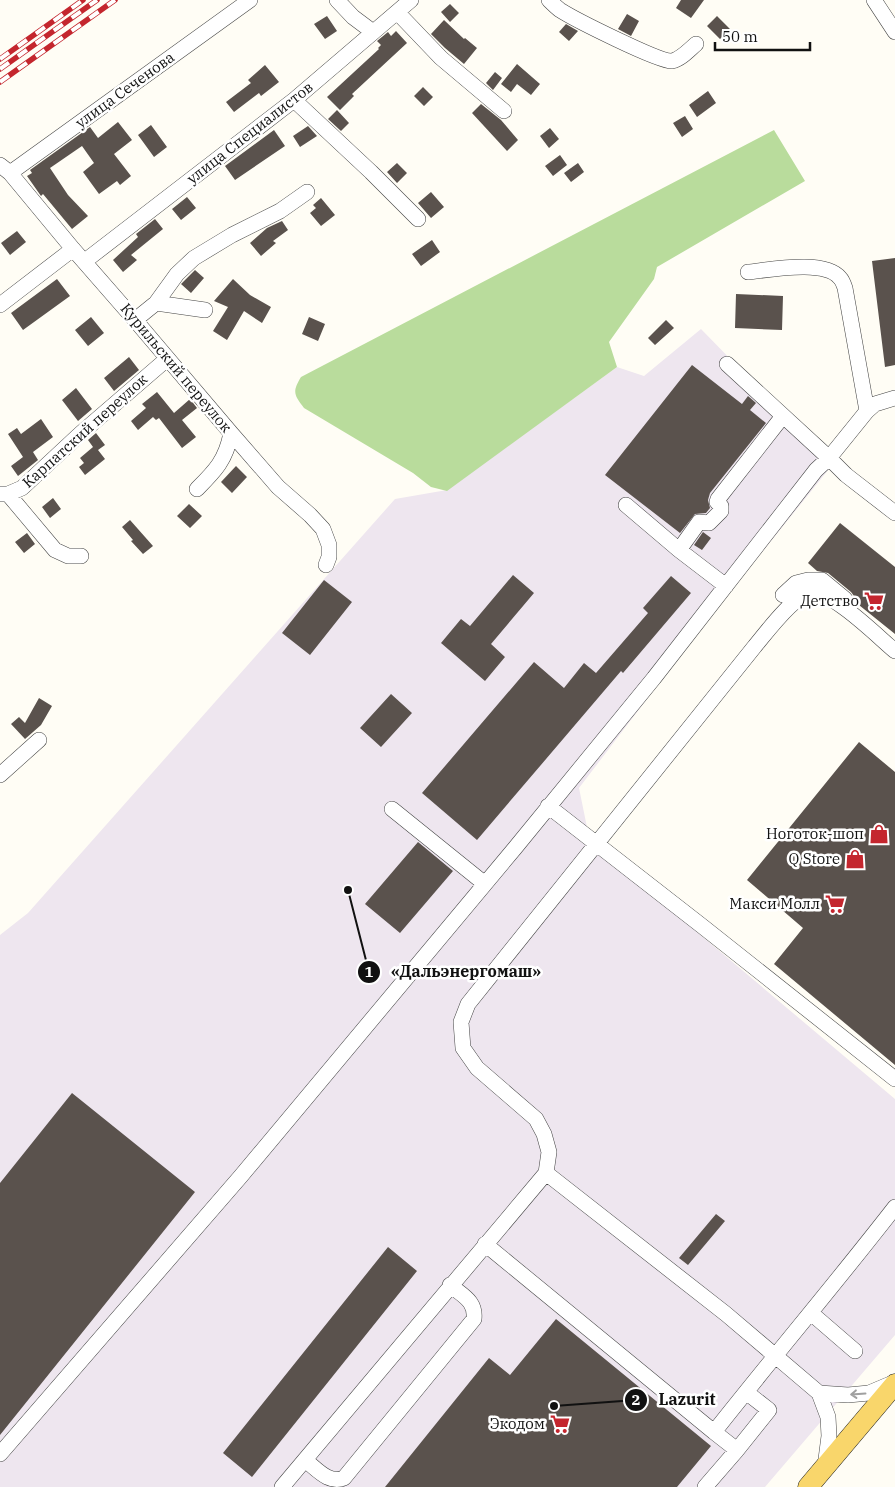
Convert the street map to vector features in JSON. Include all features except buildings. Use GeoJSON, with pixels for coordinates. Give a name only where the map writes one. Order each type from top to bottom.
{"type":"FeatureCollection","features":[{"type":"Feature","properties":{"kind":"main road"},"geometry":{"type":"LineString","coordinates":[[808,1487],[895,1383]]}},
{"type":"Feature","properties":{"kind":"street","name":"улица Сеченова"},"geometry":{"type":"LineString","coordinates":[[5,169],[250,0]]}},
{"type":"Feature","properties":{"kind":"street"},"geometry":{"type":"LineString","coordinates":[[337,0],[353,17],[373,32]]}},
{"type":"Feature","properties":{"kind":"street","name":"улица Специалистов"},"geometry":{"type":"LineString","coordinates":[[85,261],[294,100],[411,0]]}},
{"type":"Feature","properties":{"kind":"street"},"geometry":{"type":"LineString","coordinates":[[548,0],[561,10],[610,36],[648,54],[669,61],[678,59],[696,44]]}},
{"type":"Feature","properties":{"kind":"street"},"geometry":{"type":"LineString","coordinates":[[874,0],[889,14],[895,32]]}},
{"type":"Feature","properties":{"kind":"street"},"geometry":{"type":"LineString","coordinates":[[397,12],[440,58],[504,111]]}},
{"type":"Feature","properties":{"kind":"street"},"geometry":{"type":"LineString","coordinates":[[294,100],[418,219]]}},
{"type":"Feature","properties":{"kind":"street","name":"Курильский переулок"},"geometry":{"type":"LineString","coordinates":[[5,169],[278,487],[323,529],[329,545],[329,557],[326,565]]}},
{"type":"Feature","properties":{"kind":"street"},"geometry":{"type":"LineString","coordinates":[[135,320],[156,302],[177,274],[194,258],[232,235],[280,211],[307,192]]}},
{"type":"Feature","properties":{"kind":"street"},"geometry":{"type":"LineString","coordinates":[[0,305],[73,249]]}},
{"type":"Feature","properties":{"kind":"street"},"geometry":{"type":"LineString","coordinates":[[748,272],[812,267],[833,272],[840,277],[845,288],[867,411]]}},
{"type":"Feature","properties":{"kind":"street"},"geometry":{"type":"LineString","coordinates":[[156,302],[205,310]]}},
{"type":"Feature","properties":{"kind":"street","name":"Карпатский переулок"},"geometry":{"type":"LineString","coordinates":[[4,494],[22,488],[80,434],[167,359]]}},
{"type":"Feature","properties":{"kind":"street"},"geometry":{"type":"LineString","coordinates":[[727,364],[846,475],[895,514]]}},
{"type":"Feature","properties":{"kind":"street"},"geometry":{"type":"LineString","coordinates":[[0,1454],[240,1176],[485,884],[654,678],[816,470],[829,458],[867,411],[875,404],[895,398]]}},
{"type":"Feature","properties":{"kind":"street"},"geometry":{"type":"LineString","coordinates":[[679,550],[699,522],[709,523],[721,511],[721,506],[717,502],[718,499],[784,416]]}},
{"type":"Feature","properties":{"kind":"street"},"geometry":{"type":"LineString","coordinates":[[197,489],[220,465],[228,448],[231,433]]}},
{"type":"Feature","properties":{"kind":"street"},"geometry":{"type":"LineString","coordinates":[[4,494],[55,550],[68,556],[81,556]]}},
{"type":"Feature","properties":{"kind":"street"},"geometry":{"type":"LineString","coordinates":[[626,505],[679,550],[726,586]]}},
{"type":"Feature","properties":{"kind":"street"},"geometry":{"type":"LineString","coordinates":[[282,1487],[546,1173],[549,1152],[544,1134],[536,1119],[476,1068],[463,1048],[461,1022],[468,1004],[771,627],[796,592],[808,580]]}},
{"type":"Feature","properties":{"kind":"street"},"geometry":{"type":"LineString","coordinates":[[783,595],[796,583],[808,580],[822,580],[895,639]]}},
{"type":"Feature","properties":{"kind":"street"},"geometry":{"type":"LineString","coordinates":[[771,627],[800,597],[810,593],[819,594],[830,597],[895,651]]}},
{"type":"Feature","properties":{"kind":"street"},"geometry":{"type":"LineString","coordinates":[[0,775],[39,740]]}},
{"type":"Feature","properties":{"kind":"street"},"geometry":{"type":"LineString","coordinates":[[548,806],[895,1079]]}},
{"type":"Feature","properties":{"kind":"street"},"geometry":{"type":"LineString","coordinates":[[392,810],[485,884]]}},
{"type":"Feature","properties":{"kind":"street"},"geometry":{"type":"LineString","coordinates":[[546,1173],[726,1314],[819,1393],[828,1417],[829,1436],[825,1467]]}},
{"type":"Feature","properties":{"kind":"street"},"geometry":{"type":"LineString","coordinates":[[714,1432],[893,1212]]}},
{"type":"Feature","properties":{"kind":"street"},"geometry":{"type":"LineString","coordinates":[[485,1244],[737,1450]]}},
{"type":"Feature","properties":{"kind":"street"},"geometry":{"type":"LineString","coordinates":[[305,1460],[328,1479],[337,1480],[344,1478],[474,1319],[475,1310],[471,1303],[450,1285]]}},
{"type":"Feature","properties":{"kind":"street"},"geometry":{"type":"LineString","coordinates":[[811,1312],[855,1351]]}},
{"type":"Feature","properties":{"kind":"street"},"geometry":{"type":"LineString","coordinates":[[819,1393],[848,1395],[869,1393],[895,1383]]}},
{"type":"Feature","properties":{"kind":"street"},"geometry":{"type":"LineString","coordinates":[[705,1487],[769,1410],[746,1392]]}},
{"type":"Feature","properties":{"kind":"shaded area"},"geometry":{"type":"Polygon","coordinates":[[[701,329],[833,464],[702,627],[579,788],[590,842],[895,1099],[895,1335],[765,1487],[0,1487],[0,935],[28,913],[395,499],[447,490],[617,367],[644,376],[701,329]]]}},
{"type":"Feature","properties":{"kind":"green space"},"geometry":{"type":"Polygon","coordinates":[[[774,130],[805,181],[657,267],[654,279],[609,342],[617,367],[447,491],[431,487],[413,473],[304,408],[298,400],[295,390],[301,377],[774,130]]]}},
{"type":"Feature","properties":{"kind":"railway"},"geometry":{"type":"LineString","coordinates":[[0,59],[83,0]]}},
{"type":"Feature","properties":{"kind":"railway"},"geometry":{"type":"LineString","coordinates":[[0,69],[97,0]]}},
{"type":"Feature","properties":{"kind":"railway"},"geometry":{"type":"LineString","coordinates":[[0,82],[115,0]]}},
{"type":"Feature","properties":{"kind":"place","name":"Детство"},"geometry":{"type":"Point","coordinates":[874,601]}},
{"type":"Feature","properties":{"kind":"place","name":"Ноготок-шоп"},"geometry":{"type":"Point","coordinates":[879,834]}},
{"type":"Feature","properties":{"kind":"place","name":"Q Store"},"geometry":{"type":"Point","coordinates":[855,859]}},
{"type":"Feature","properties":{"kind":"place","name":"«Дальэнергомаш»"},"geometry":{"type":"Point","coordinates":[348,890]}},
{"type":"Feature","properties":{"kind":"place","name":"Макси Молл"},"geometry":{"type":"Point","coordinates":[835,904]}},
{"type":"Feature","properties":{"kind":"place","name":"Lazurit"},"geometry":{"type":"Point","coordinates":[554,1406]}},
{"type":"Feature","properties":{"kind":"place","name":"Экодом"},"geometry":{"type":"Point","coordinates":[560,1424]}}]}
